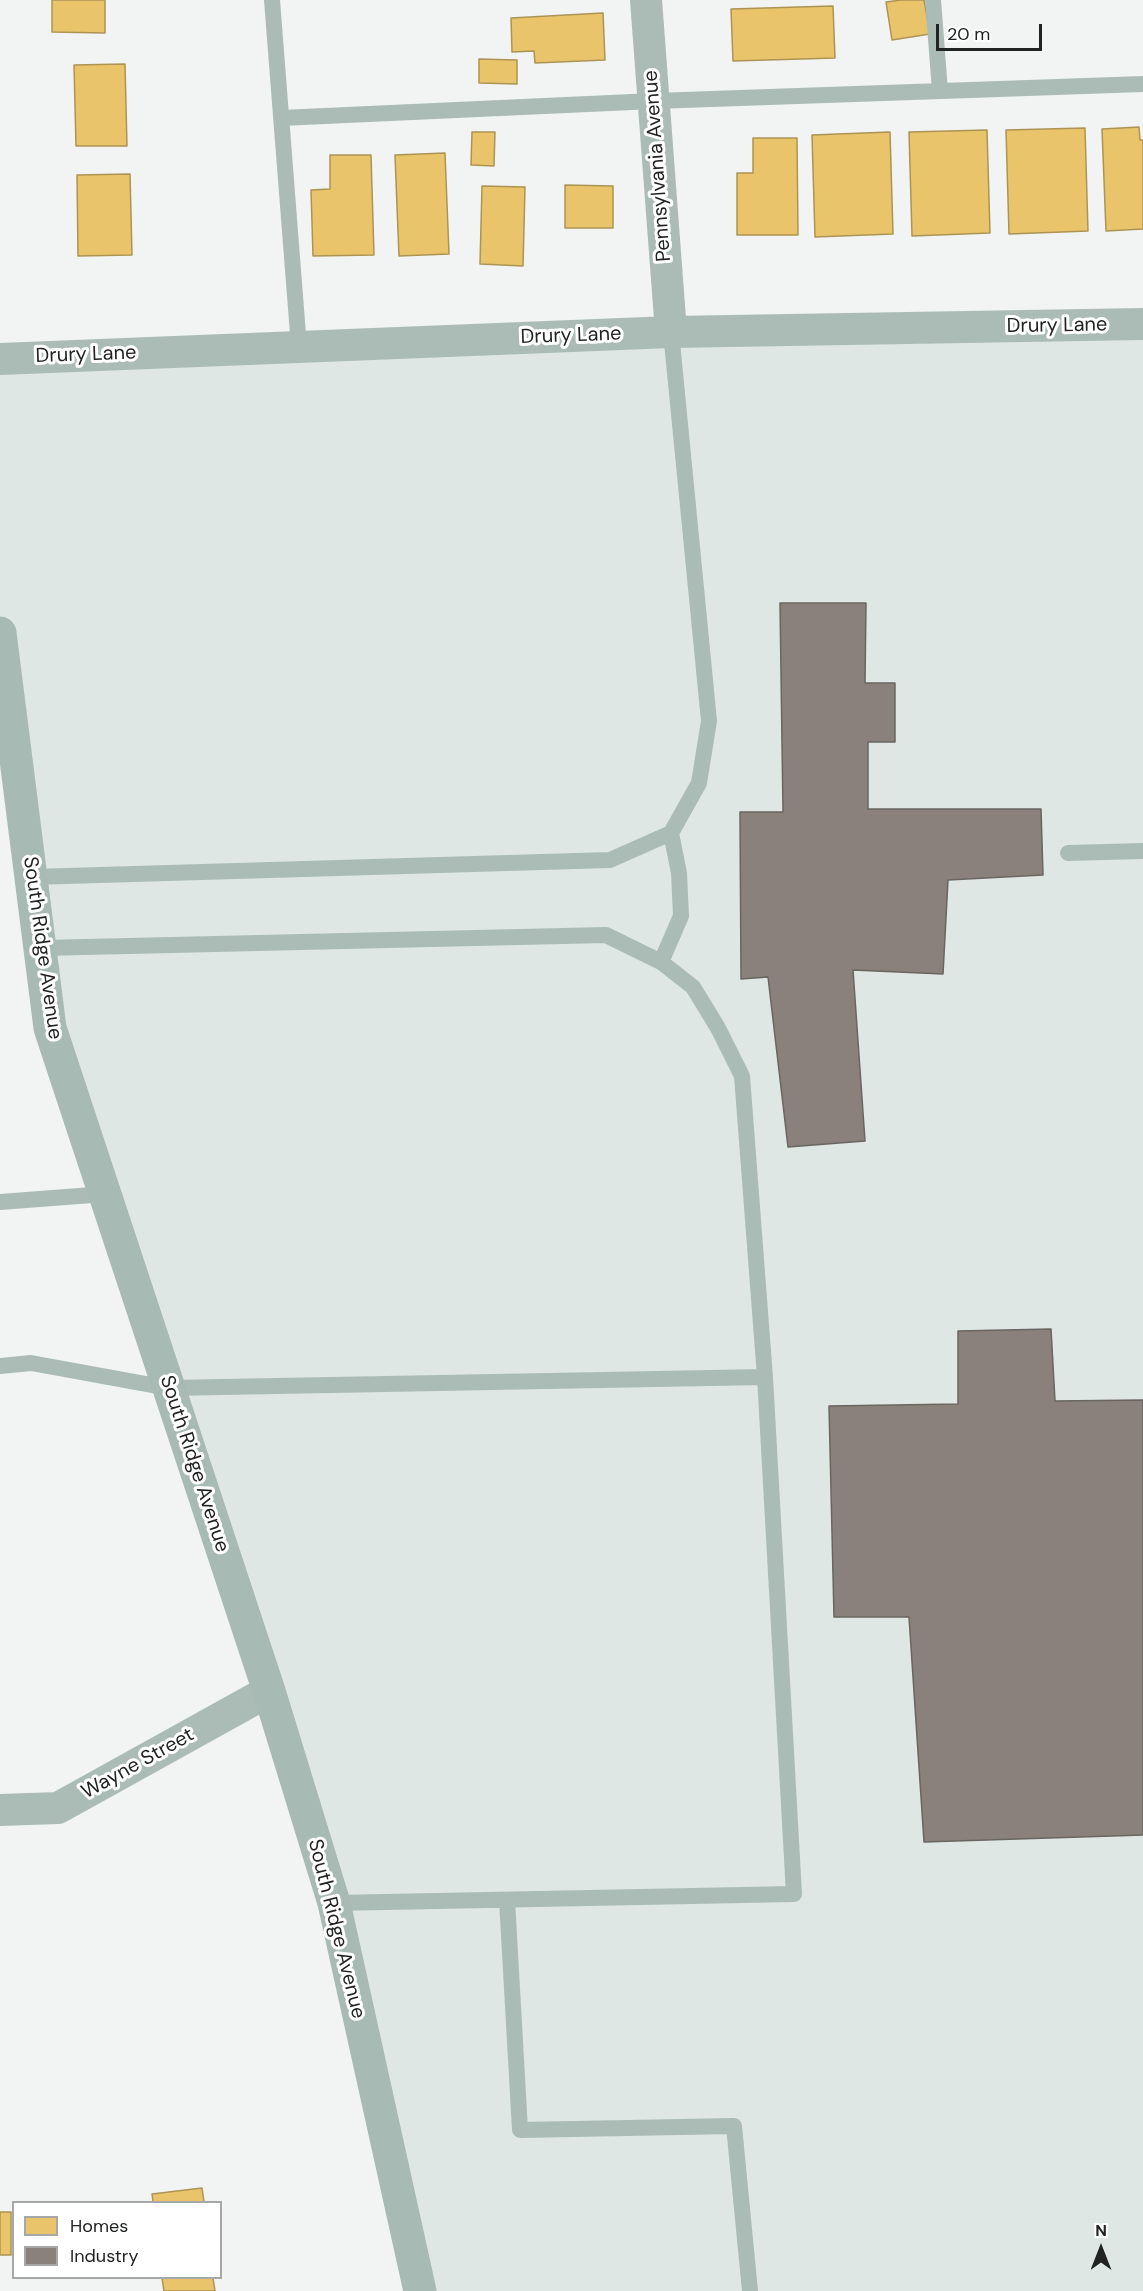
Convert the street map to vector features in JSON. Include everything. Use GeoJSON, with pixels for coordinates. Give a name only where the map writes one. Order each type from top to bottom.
{"type":"FeatureCollection","features":[{"type":"Feature","properties":{"kind":"street","name":"Pennsylvania Avenue"},"geometry":{"type":"LineString","coordinates":[[646,0],[671,332]]}},
{"type":"Feature","properties":{"kind":"street","name":"Drury Lane"},"geometry":{"type":"LineString","coordinates":[[0,359],[671,332],[1143,324]]}},
{"type":"Feature","properties":{"kind":"street","name":"South Ridge Avenue"},"geometry":{"type":"LineString","coordinates":[[0,633],[50,1028],[269,1691],[334,1903],[420,2291]]}},
{"type":"Feature","properties":{"kind":"street","name":"Wayne Street"},"geometry":{"type":"LineString","coordinates":[[0,1810],[58,1808],[269,1691]]}},
{"type":"Feature","properties":{"kind":"lane"},"geometry":{"type":"LineString","coordinates":[[272,0],[299,346]]}},
{"type":"Feature","properties":{"kind":"lane"},"geometry":{"type":"LineString","coordinates":[[933,0],[940,91]]}},
{"type":"Feature","properties":{"kind":"lane"},"geometry":{"type":"LineString","coordinates":[[281,118],[654,101],[1143,84]]}},
{"type":"Feature","properties":{"kind":"lane"},"geometry":{"type":"LineString","coordinates":[[32,877],[610,860],[671,833],[699,783],[709,721],[671,332]]}},
{"type":"Feature","properties":{"kind":"lane"},"geometry":{"type":"LineString","coordinates":[[661,962],[681,916],[679,873],[671,833]]}},
{"type":"Feature","properties":{"kind":"lane"},"geometry":{"type":"LineString","coordinates":[[1068,853],[1143,851]]}},
{"type":"Feature","properties":{"kind":"lane"},"geometry":{"type":"LineString","coordinates":[[41,948],[606,935],[661,962],[693,987],[718,1028],[742,1076],[765,1377],[794,1894],[334,1903]]}},
{"type":"Feature","properties":{"kind":"lane"},"geometry":{"type":"LineString","coordinates":[[0,1202],[105,1194]]}},
{"type":"Feature","properties":{"kind":"lane"},"geometry":{"type":"LineString","coordinates":[[0,1366],[31,1363],[97,1373],[168,1388],[765,1377]]}},
{"type":"Feature","properties":{"kind":"lane"},"geometry":{"type":"LineString","coordinates":[[507,1900],[520,2130],[734,2126],[750,2291]]}},
{"type":"Feature","properties":{"kind":"shaded area"},"geometry":{"type":"Polygon","coordinates":[[[1143,324],[1143,2291],[420,2291],[334,1903],[50,1028],[0,633],[0,359],[1143,324]]]}},
{"type":"Feature","properties":{"kind":"building: Homes"},"geometry":{"type":"Polygon","coordinates":[[[52,0],[105,0],[105,33],[52,32],[52,0]]]}},
{"type":"Feature","properties":{"kind":"building: Homes"},"geometry":{"type":"Polygon","coordinates":[[[924,0],[930,34],[892,40],[886,2],[924,0]]]}},
{"type":"Feature","properties":{"kind":"building: Homes"},"geometry":{"type":"Polygon","coordinates":[[[833,6],[835,58],[733,61],[731,9],[833,6]]]}},
{"type":"Feature","properties":{"kind":"building: Homes"},"geometry":{"type":"Polygon","coordinates":[[[603,13],[605,60],[535,63],[534,51],[512,52],[511,18],[603,13]]]}},
{"type":"Feature","properties":{"kind":"building: Homes"},"geometry":{"type":"Polygon","coordinates":[[[479,59],[517,60],[517,84],[479,83],[479,59]]]}},
{"type":"Feature","properties":{"kind":"building: Homes"},"geometry":{"type":"Polygon","coordinates":[[[125,64],[127,146],[76,146],[74,65],[125,64]]]}},
{"type":"Feature","properties":{"kind":"building: Homes"},"geometry":{"type":"Polygon","coordinates":[[[1139,127],[1140,140],[1143,140],[1143,229],[1106,231],[1102,129],[1139,127]]]}},
{"type":"Feature","properties":{"kind":"building: Homes"},"geometry":{"type":"Polygon","coordinates":[[[1085,128],[1088,231],[1009,234],[1006,130],[1085,128]]]}},
{"type":"Feature","properties":{"kind":"building: Homes"},"geometry":{"type":"Polygon","coordinates":[[[987,130],[990,233],[912,236],[909,132],[987,130]]]}},
{"type":"Feature","properties":{"kind":"building: Homes"},"geometry":{"type":"Polygon","coordinates":[[[472,132],[495,132],[494,166],[471,165],[472,132]]]}},
{"type":"Feature","properties":{"kind":"building: Homes"},"geometry":{"type":"Polygon","coordinates":[[[890,132],[893,234],[815,237],[812,135],[890,132]]]}},
{"type":"Feature","properties":{"kind":"building: Homes"},"geometry":{"type":"Polygon","coordinates":[[[753,138],[797,138],[798,235],[737,235],[737,173],[753,173],[753,138]]]}},
{"type":"Feature","properties":{"kind":"building: Homes"},"geometry":{"type":"Polygon","coordinates":[[[445,153],[449,254],[399,256],[395,155],[445,153]]]}},
{"type":"Feature","properties":{"kind":"building: Homes"},"geometry":{"type":"Polygon","coordinates":[[[330,155],[371,155],[374,255],[313,256],[311,190],[330,189],[330,155]]]}},
{"type":"Feature","properties":{"kind":"building: Homes"},"geometry":{"type":"Polygon","coordinates":[[[130,174],[132,255],[78,256],[77,175],[130,174]]]}},
{"type":"Feature","properties":{"kind":"building: Homes"},"geometry":{"type":"Polygon","coordinates":[[[565,185],[613,186],[613,228],[565,228],[565,185]]]}},
{"type":"Feature","properties":{"kind":"building: Homes"},"geometry":{"type":"Polygon","coordinates":[[[482,186],[525,187],[523,266],[480,264],[482,186]]]}},
{"type":"Feature","properties":{"kind":"building: Homes"},"geometry":{"type":"Polygon","coordinates":[[[202,2188],[204,2201],[153,2201],[152,2194],[202,2188]]]}},
{"type":"Feature","properties":{"kind":"building: Homes"},"geometry":{"type":"Polygon","coordinates":[[[0,2212],[11,2212],[11,2255],[0,2255],[0,2212]]]}},
{"type":"Feature","properties":{"kind":"building: Homes"},"geometry":{"type":"Polygon","coordinates":[[[162,2279],[213,2279],[215,2291],[164,2291],[162,2279]]]}},
{"type":"Feature","properties":{"kind":"building: Industry"},"geometry":{"type":"Polygon","coordinates":[[[780,603],[866,603],[865,683],[895,683],[895,742],[868,742],[868,809],[1041,809],[1043,875],[948,880],[943,974],[853,970],[865,1141],[788,1147],[768,977],[741,979],[740,812],[783,812],[780,603]]]}},
{"type":"Feature","properties":{"kind":"building: Industry"},"geometry":{"type":"Polygon","coordinates":[[[1051,1329],[1055,1401],[1143,1400],[1143,1835],[924,1842],[909,1617],[834,1617],[829,1406],[958,1404],[958,1331],[1051,1329]]]}}]}
